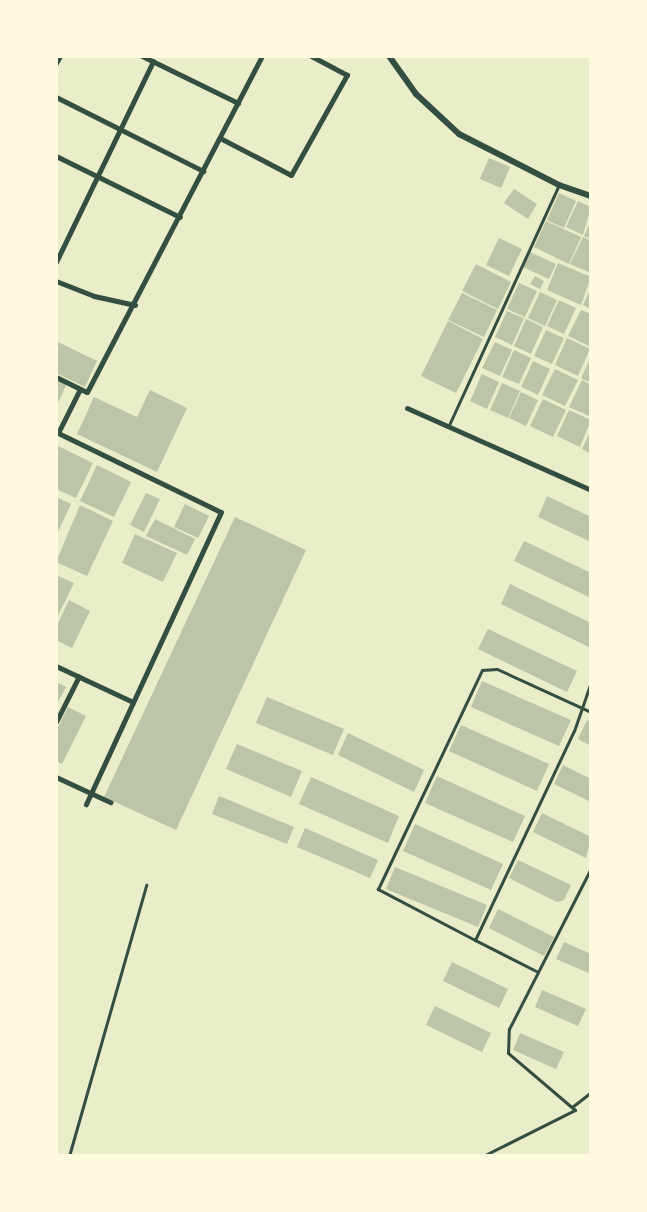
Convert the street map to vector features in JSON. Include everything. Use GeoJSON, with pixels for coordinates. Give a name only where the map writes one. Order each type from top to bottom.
{"type":"FeatureCollection","features":[{"type":"Feature","properties":{"kind":"street"},"geometry":{"type":"LineString","coordinates":[[56,63],[60,56]]}},
{"type":"Feature","properties":{"kind":"street"},"geometry":{"type":"LineString","coordinates":[[142,56],[238,103]]}},
{"type":"Feature","properties":{"kind":"street"},"geometry":{"type":"LineString","coordinates":[[56,377],[87,392],[262,56]]}},
{"type":"Feature","properties":{"kind":"street"},"geometry":{"type":"LineString","coordinates":[[220,138],[291,175],[347,75],[312,56]]}},
{"type":"Feature","properties":{"kind":"street"},"geometry":{"type":"LineString","coordinates":[[389,56],[416,94],[459,134],[559,185],[591,196]]}},
{"type":"Feature","properties":{"kind":"street"},"geometry":{"type":"LineString","coordinates":[[56,262],[153,61]]}},
{"type":"Feature","properties":{"kind":"street"},"geometry":{"type":"LineString","coordinates":[[56,97],[203,171]]}},
{"type":"Feature","properties":{"kind":"street"},"geometry":{"type":"LineString","coordinates":[[56,156],[180,217]]}},
{"type":"Feature","properties":{"kind":"street"},"geometry":{"type":"LineString","coordinates":[[56,281],[94,296],[135,305]]}},
{"type":"Feature","properties":{"kind":"street"},"geometry":{"type":"LineString","coordinates":[[80,389],[57,433],[221,512],[86,804]]}},
{"type":"Feature","properties":{"kind":"street"},"geometry":{"type":"LineString","coordinates":[[407,408],[591,490]]}},
{"type":"Feature","properties":{"kind":"street"},"geometry":{"type":"LineString","coordinates":[[56,666],[133,702]]}},
{"type":"Feature","properties":{"kind":"street"},"geometry":{"type":"LineString","coordinates":[[56,722],[79,676]]}},
{"type":"Feature","properties":{"kind":"street"},"geometry":{"type":"LineString","coordinates":[[56,777],[110,802]]}},
{"type":"Feature","properties":{"kind":"lane"},"geometry":{"type":"LineString","coordinates":[[448,427],[559,185]]}},
{"type":"Feature","properties":{"kind":"lane"},"geometry":{"type":"LineString","coordinates":[[538,972],[378,889],[482,670],[497,669],[591,712]]}},
{"type":"Feature","properties":{"kind":"lane"},"geometry":{"type":"LineString","coordinates":[[475,940],[574,731],[579,708],[591,682]]}},
{"type":"Feature","properties":{"kind":"lane"},"geometry":{"type":"LineString","coordinates":[[483,1156],[575,1110],[508,1053],[509,1029],[591,868]]}},
{"type":"Feature","properties":{"kind":"lane"},"geometry":{"type":"LineString","coordinates":[[69,1156],[146,885]]}},
{"type":"Feature","properties":{"kind":"lane"},"geometry":{"type":"LineString","coordinates":[[572,1108],[591,1092]]}},
{"type":"Feature","properties":{"kind":"building"},"geometry":{"type":"Polygon","coordinates":[[[489,158],[510,167],[501,188],[480,179],[489,158]]]}},
{"type":"Feature","properties":{"kind":"building"},"geometry":{"type":"Polygon","coordinates":[[[514,189],[537,204],[528,219],[504,203],[514,189]]]}},
{"type":"Feature","properties":{"kind":"building"},"geometry":{"type":"Polygon","coordinates":[[[559,193],[576,201],[564,228],[547,220],[559,193]]]}},
{"type":"Feature","properties":{"kind":"building"},"geometry":{"type":"Polygon","coordinates":[[[578,201],[591,207],[583,235],[566,227],[578,201]]]}},
{"type":"Feature","properties":{"kind":"building"},"geometry":{"type":"Polygon","coordinates":[[[546,221],[581,237],[569,264],[534,247],[546,221]]]}},
{"type":"Feature","properties":{"kind":"building"},"geometry":{"type":"Polygon","coordinates":[[[591,221],[591,239],[584,236],[591,221]]]}},
{"type":"Feature","properties":{"kind":"building"},"geometry":{"type":"Polygon","coordinates":[[[583,237],[591,241],[591,273],[570,264],[583,237]]]}},
{"type":"Feature","properties":{"kind":"building"},"geometry":{"type":"Polygon","coordinates":[[[499,238],[522,249],[509,276],[486,265],[499,238]]]}},
{"type":"Feature","properties":{"kind":"building"},"geometry":{"type":"Polygon","coordinates":[[[530,252],[556,264],[549,279],[523,267],[530,252]]]}},
{"type":"Feature","properties":{"kind":"building"},"geometry":{"type":"Polygon","coordinates":[[[558,263],[591,277],[581,305],[547,290],[558,263]]]}},
{"type":"Feature","properties":{"kind":"building"},"geometry":{"type":"Polygon","coordinates":[[[476,264],[511,282],[498,309],[462,291],[476,264]]]}},
{"type":"Feature","properties":{"kind":"building"},"geometry":{"type":"Polygon","coordinates":[[[535,276],[544,281],[540,289],[530,284],[535,276]]]}},
{"type":"Feature","properties":{"kind":"building"},"geometry":{"type":"Polygon","coordinates":[[[519,283],[537,291],[525,317],[507,309],[519,283]]]}},
{"type":"Feature","properties":{"kind":"building"},"geometry":{"type":"Polygon","coordinates":[[[591,288],[591,309],[583,305],[591,288]]]}},
{"type":"Feature","properties":{"kind":"building"},"geometry":{"type":"Polygon","coordinates":[[[540,292],[557,300],[545,326],[528,318],[540,292]]]}},
{"type":"Feature","properties":{"kind":"building"},"geometry":{"type":"Polygon","coordinates":[[[462,293],[497,310],[484,337],[448,320],[462,293]]]}},
{"type":"Feature","properties":{"kind":"building"},"geometry":{"type":"Polygon","coordinates":[[[559,300],[576,308],[564,334],[547,326],[559,300]]]}},
{"type":"Feature","properties":{"kind":"building"},"geometry":{"type":"Polygon","coordinates":[[[581,310],[591,314],[591,347],[568,336],[581,310]]]}},
{"type":"Feature","properties":{"kind":"building"},"geometry":{"type":"Polygon","coordinates":[[[507,311],[524,318],[512,345],[495,337],[507,311]]]}},
{"type":"Feature","properties":{"kind":"building"},"geometry":{"type":"Polygon","coordinates":[[[526,319],[543,327],[531,354],[514,346],[526,319]]]}},
{"type":"Feature","properties":{"kind":"building"},"geometry":{"type":"Polygon","coordinates":[[[448,321],[483,339],[456,393],[421,376],[448,321]]]}},
{"type":"Feature","properties":{"kind":"building"},"geometry":{"type":"Polygon","coordinates":[[[546,330],[564,338],[552,364],[534,356],[546,330]]]}},
{"type":"Feature","properties":{"kind":"building"},"geometry":{"type":"Polygon","coordinates":[[[567,338],[590,349],[578,376],[555,365],[567,338]]]}},
{"type":"Feature","properties":{"kind":"building"},"geometry":{"type":"Polygon","coordinates":[[[56,341],[97,361],[85,387],[56,373],[56,341]]]}},
{"type":"Feature","properties":{"kind":"building"},"geometry":{"type":"Polygon","coordinates":[[[495,342],[512,350],[500,376],[482,368],[495,342]]]}},
{"type":"Feature","properties":{"kind":"building"},"geometry":{"type":"Polygon","coordinates":[[[514,350],[531,358],[519,384],[502,377],[514,350]]]}},
{"type":"Feature","properties":{"kind":"building"},"geometry":{"type":"Polygon","coordinates":[[[591,357],[591,383],[581,378],[591,357]]]}},
{"type":"Feature","properties":{"kind":"building"},"geometry":{"type":"Polygon","coordinates":[[[533,361],[550,369],[538,395],[521,387],[533,361]]]}},
{"type":"Feature","properties":{"kind":"building"},"geometry":{"type":"Polygon","coordinates":[[[555,369],[578,380],[565,406],[542,395],[555,369]]]}},
{"type":"Feature","properties":{"kind":"building"},"geometry":{"type":"Polygon","coordinates":[[[482,374],[499,382],[487,409],[470,401],[482,374]]]}},
{"type":"Feature","properties":{"kind":"building"},"geometry":{"type":"Polygon","coordinates":[[[56,378],[67,383],[56,407],[56,378]]]}},
{"type":"Feature","properties":{"kind":"building"},"geometry":{"type":"Polygon","coordinates":[[[582,380],[591,385],[591,417],[569,407],[582,380]]]}},
{"type":"Feature","properties":{"kind":"building"},"geometry":{"type":"Polygon","coordinates":[[[502,383],[520,391],[508,418],[490,410],[502,383]]]}},
{"type":"Feature","properties":{"kind":"building"},"geometry":{"type":"Polygon","coordinates":[[[150,390],[187,408],[157,472],[77,434],[94,397],[137,417],[150,390]]]}},
{"type":"Feature","properties":{"kind":"building"},"geometry":{"type":"Polygon","coordinates":[[[521,392],[538,400],[526,426],[509,418],[521,392]]]}},
{"type":"Feature","properties":{"kind":"building"},"geometry":{"type":"Polygon","coordinates":[[[543,399],[566,410],[553,437],[530,426],[543,399]]]}},
{"type":"Feature","properties":{"kind":"building"},"geometry":{"type":"Polygon","coordinates":[[[569,410],[591,420],[580,447],[557,436],[569,410]]]}},
{"type":"Feature","properties":{"kind":"building"},"geometry":{"type":"Polygon","coordinates":[[[591,430],[591,454],[582,449],[591,430]]]}},
{"type":"Feature","properties":{"kind":"building"},"geometry":{"type":"Polygon","coordinates":[[[56,445],[93,463],[76,498],[56,489],[56,445]]]}},
{"type":"Feature","properties":{"kind":"building"},"geometry":{"type":"Polygon","coordinates":[[[97,465],[131,482],[114,517],[80,501],[97,465]]]}},
{"type":"Feature","properties":{"kind":"building"},"geometry":{"type":"Polygon","coordinates":[[[146,493],[160,499],[144,532],[130,525],[146,493]]]}},
{"type":"Feature","properties":{"kind":"building"},"geometry":{"type":"Polygon","coordinates":[[[547,496],[591,517],[591,542],[538,517],[547,496]]]}},
{"type":"Feature","properties":{"kind":"building"},"geometry":{"type":"Polygon","coordinates":[[[56,497],[71,504],[56,536],[56,497]]]}},
{"type":"Feature","properties":{"kind":"building"},"geometry":{"type":"Polygon","coordinates":[[[185,504],[209,516],[198,538],[174,527],[185,504]]]}},
{"type":"Feature","properties":{"kind":"building"},"geometry":{"type":"Polygon","coordinates":[[[80,505],[113,521],[87,576],[56,562],[80,505]]]}},
{"type":"Feature","properties":{"kind":"building"},"geometry":{"type":"Polygon","coordinates":[[[235,517],[306,550],[176,830],[104,797],[235,517]]]}},
{"type":"Feature","properties":{"kind":"building"},"geometry":{"type":"Polygon","coordinates":[[[155,519],[195,539],[187,555],[146,536],[155,519]]]}},
{"type":"Feature","properties":{"kind":"building"},"geometry":{"type":"Polygon","coordinates":[[[135,534],[177,553],[163,582],[122,563],[135,534]]]}},
{"type":"Feature","properties":{"kind":"building"},"geometry":{"type":"Polygon","coordinates":[[[524,541],[591,573],[591,598],[514,561],[524,541]]]}},
{"type":"Feature","properties":{"kind":"building"},"geometry":{"type":"Polygon","coordinates":[[[56,575],[74,583],[56,620],[56,575]]]}},
{"type":"Feature","properties":{"kind":"building"},"geometry":{"type":"Polygon","coordinates":[[[510,584],[591,623],[589,647],[501,604],[510,584]]]}},
{"type":"Feature","properties":{"kind":"building"},"geometry":{"type":"Polygon","coordinates":[[[69,600],[90,611],[72,648],[56,640],[56,627],[69,600]]]}},
{"type":"Feature","properties":{"kind":"building"},"geometry":{"type":"Polygon","coordinates":[[[488,629],[577,671],[567,692],[478,649],[488,629]]]}},
{"type":"Feature","properties":{"kind":"building"},"geometry":{"type":"Polygon","coordinates":[[[482,681],[571,720],[559,746],[471,707],[482,681]]]}},
{"type":"Feature","properties":{"kind":"building"},"geometry":{"type":"Polygon","coordinates":[[[56,682],[66,687],[56,706],[56,682]]]}},
{"type":"Feature","properties":{"kind":"building"},"geometry":{"type":"Polygon","coordinates":[[[267,697],[344,729],[333,755],[256,723],[267,697]]]}},
{"type":"Feature","properties":{"kind":"building"},"geometry":{"type":"Polygon","coordinates":[[[68,707],[86,716],[62,764],[56,761],[56,731],[68,707]]]}},
{"type":"Feature","properties":{"kind":"building"},"geometry":{"type":"Polygon","coordinates":[[[587,720],[591,722],[591,746],[578,739],[587,720]]]}},
{"type":"Feature","properties":{"kind":"building"},"geometry":{"type":"Polygon","coordinates":[[[461,725],[549,764],[537,791],[449,751],[461,725]]]}},
{"type":"Feature","properties":{"kind":"building"},"geometry":{"type":"Polygon","coordinates":[[[348,733],[424,770],[414,792],[338,755],[348,733]]]}},
{"type":"Feature","properties":{"kind":"building"},"geometry":{"type":"Polygon","coordinates":[[[237,744],[302,771],[291,797],[226,769],[237,744]]]}},
{"type":"Feature","properties":{"kind":"building"},"geometry":{"type":"Polygon","coordinates":[[[563,765],[591,779],[591,802],[554,784],[563,765]]]}},
{"type":"Feature","properties":{"kind":"building"},"geometry":{"type":"Polygon","coordinates":[[[437,776],[525,816],[513,842],[425,803],[437,776]]]}},
{"type":"Feature","properties":{"kind":"building"},"geometry":{"type":"Polygon","coordinates":[[[311,777],[399,816],[388,843],[299,804],[311,777]]]}},
{"type":"Feature","properties":{"kind":"building"},"geometry":{"type":"Polygon","coordinates":[[[219,796],[294,827],[287,844],[212,814],[219,796]]]}},
{"type":"Feature","properties":{"kind":"building"},"geometry":{"type":"Polygon","coordinates":[[[542,813],[591,837],[586,858],[533,832],[542,813]]]}},
{"type":"Feature","properties":{"kind":"building"},"geometry":{"type":"Polygon","coordinates":[[[415,824],[503,864],[491,890],[403,851],[415,824]]]}},
{"type":"Feature","properties":{"kind":"building"},"geometry":{"type":"Polygon","coordinates":[[[305,828],[378,860],[370,878],[297,847],[305,828]]]}},
{"type":"Feature","properties":{"kind":"building"},"geometry":{"type":"Polygon","coordinates":[[[518,860],[571,885],[564,900],[557,902],[509,878],[518,860]]]}},
{"type":"Feature","properties":{"kind":"building"},"geometry":{"type":"Polygon","coordinates":[[[395,867],[487,905],[478,927],[386,889],[395,867]]]}},
{"type":"Feature","properties":{"kind":"building"},"geometry":{"type":"Polygon","coordinates":[[[498,909],[554,937],[544,956],[489,928],[498,909]]]}},
{"type":"Feature","properties":{"kind":"building"},"geometry":{"type":"Polygon","coordinates":[[[564,942],[591,954],[591,974],[556,959],[564,942]]]}},
{"type":"Feature","properties":{"kind":"building"},"geometry":{"type":"Polygon","coordinates":[[[452,962],[508,989],[499,1008],[443,981],[452,962]]]}},
{"type":"Feature","properties":{"kind":"building"},"geometry":{"type":"Polygon","coordinates":[[[542,990],[586,1009],[578,1026],[535,1007],[542,990]]]}},
{"type":"Feature","properties":{"kind":"building"},"geometry":{"type":"Polygon","coordinates":[[[435,1006],[491,1033],[482,1052],[426,1025],[435,1006]]]}},
{"type":"Feature","properties":{"kind":"building"},"geometry":{"type":"Polygon","coordinates":[[[520,1033],[564,1052],[556,1069],[513,1050],[520,1033]]]}}]}
